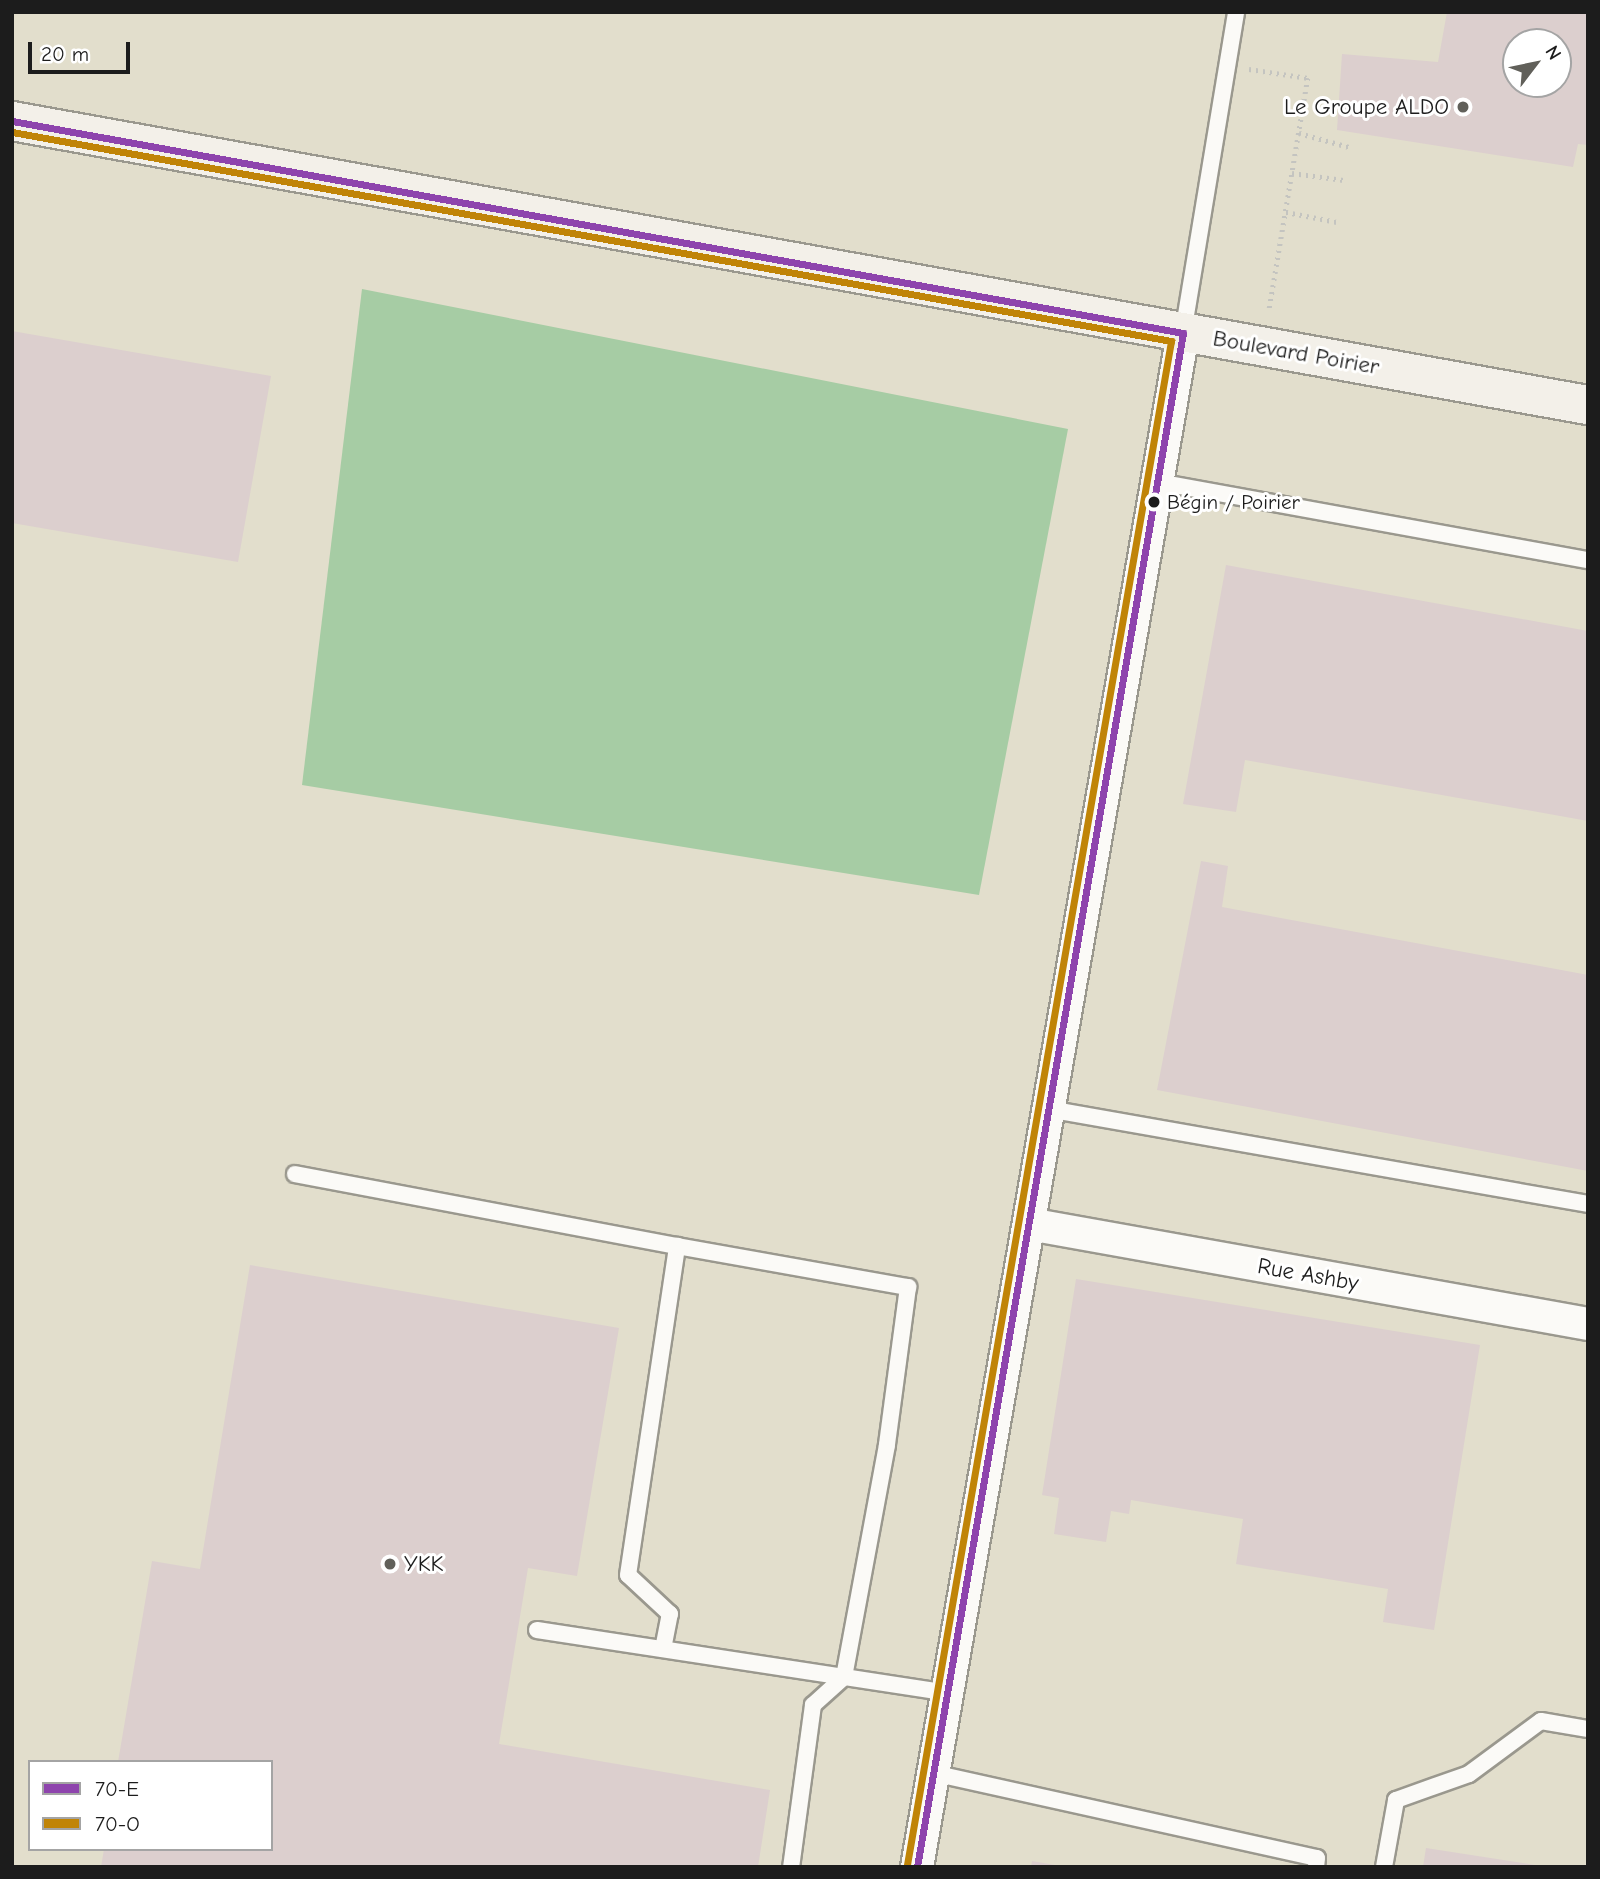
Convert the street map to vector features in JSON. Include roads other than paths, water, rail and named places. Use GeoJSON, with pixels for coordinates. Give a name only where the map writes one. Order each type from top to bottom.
{"type":"FeatureCollection","features":[{"type":"Feature","properties":{"kind":"street","name":"Boulevard Poirier"},"geometry":{"type":"LineString","coordinates":[[12,121],[1588,405]]}},
{"type":"Feature","properties":{"kind":"street"},"geometry":{"type":"LineString","coordinates":[[917,1867],[943,1692],[1029,1224],[1183,333]]}},
{"type":"Feature","properties":{"kind":"street","name":"Rue Ashby"},"geometry":{"type":"LineString","coordinates":[[1029,1224],[1588,1324]]}},
{"type":"Feature","properties":{"kind":"lane"},"geometry":{"type":"LineString","coordinates":[[1183,333],[1236,12]]}},
{"type":"Feature","properties":{"kind":"lane"},"geometry":{"type":"LineString","coordinates":[[1158,482],[1588,560]]}},
{"type":"Feature","properties":{"kind":"lane"},"geometry":{"type":"LineString","coordinates":[[1048,1109],[1588,1204]]}},
{"type":"Feature","properties":{"kind":"lane"},"geometry":{"type":"LineString","coordinates":[[295,1174],[908,1287],[887,1445],[844,1677],[813,1705],[791,1867]]}},
{"type":"Feature","properties":{"kind":"lane"},"geometry":{"type":"LineString","coordinates":[[663,1649],[670,1614],[628,1574],[677,1246]]}},
{"type":"Feature","properties":{"kind":"lane"},"geometry":{"type":"LineString","coordinates":[[537,1630],[943,1692]]}},
{"type":"Feature","properties":{"kind":"lane"},"geometry":{"type":"LineString","coordinates":[[1384,1867],[1396,1800],[1469,1774],[1541,1721],[1588,1729]]}},
{"type":"Feature","properties":{"kind":"lane"},"geometry":{"type":"LineString","coordinates":[[933,1773],[1317,1858],[1316,1867]]}},
{"type":"Feature","properties":{"kind":"place","name":"Le Groupe ALDO"},"geometry":{"type":"Point","coordinates":[1463,107]}},
{"type":"Feature","properties":{"kind":"place","name":"Bégin / Poirier"},"geometry":{"type":"Point","coordinates":[1154,502]}},
{"type":"Feature","properties":{"kind":"place","name":"YKK"},"geometry":{"type":"Point","coordinates":[390,1564]}}]}
